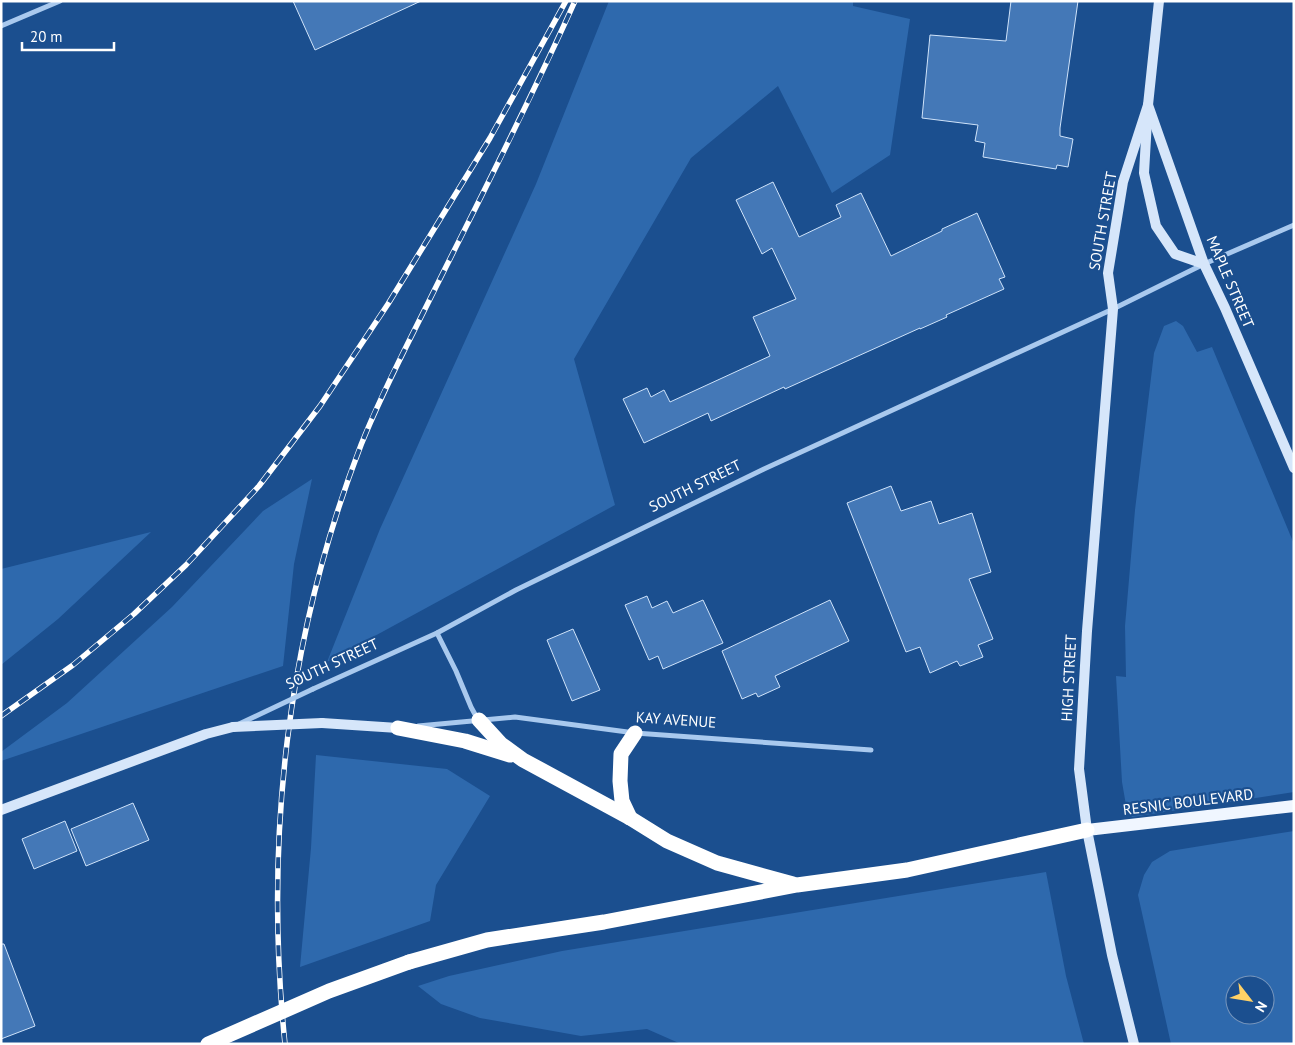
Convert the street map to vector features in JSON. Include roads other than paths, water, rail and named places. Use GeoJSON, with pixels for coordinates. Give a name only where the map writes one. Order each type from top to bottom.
{"type":"FeatureCollection","features":[{"type":"Feature","properties":{"kind":"highway"},"geometry":{"type":"LineString","coordinates":[[479,720],[501,744],[523,760],[630,818],[667,841],[717,863],[797,885]]}},
{"type":"Feature","properties":{"kind":"highway"},"geometry":{"type":"LineString","coordinates":[[398,728],[472,743],[523,760]]}},
{"type":"Feature","properties":{"kind":"highway"},"geometry":{"type":"LineString","coordinates":[[630,818],[622,801],[621,754],[635,733]]}},
{"type":"Feature","properties":{"kind":"highway"},"geometry":{"type":"LineString","coordinates":[[208,1044],[329,991],[409,962],[487,940],[604,922],[797,885],[907,870],[1087,830]]}},
{"type":"Feature","properties":{"kind":"main road","name":"SOUTH STREET"},"geometry":{"type":"LineString","coordinates":[[1113,309],[1108,273],[1123,182],[1148,105],[1159,1]]}},
{"type":"Feature","properties":{"kind":"main road"},"geometry":{"type":"LineString","coordinates":[[1148,105],[1144,172],[1156,226],[1175,254],[1204,264]]}},
{"type":"Feature","properties":{"kind":"main road","name":"MAPLE STREET"},"geometry":{"type":"LineString","coordinates":[[1148,105],[1204,264],[1294,468]]}},
{"type":"Feature","properties":{"kind":"main road","name":"HIGH STREET"},"geometry":{"type":"LineString","coordinates":[[1113,309],[1087,631],[1079,769],[1087,830],[1112,955],[1134,1044]]}},
{"type":"Feature","properties":{"kind":"main road","name":"KAY AVENUE"},"geometry":{"type":"LineString","coordinates":[[233,727],[322,723],[398,728]]}},
{"type":"Feature","properties":{"kind":"main road","name":"SOUTH STREET"},"geometry":{"type":"LineString","coordinates":[[1,810],[206,734],[233,727]]}},
{"type":"Feature","properties":{"kind":"main road","name":"RESNIC BOULEVARD"},"geometry":{"type":"LineString","coordinates":[[1087,830],[1294,806]]}},
{"type":"Feature","properties":{"kind":"street"},"geometry":{"type":"LineString","coordinates":[[1,26],[60,1]]}},
{"type":"Feature","properties":{"kind":"street"},"geometry":{"type":"LineString","coordinates":[[1113,309],[1204,264],[1294,225]]}},
{"type":"Feature","properties":{"kind":"street","name":"SOUTH STREET"},"geometry":{"type":"LineString","coordinates":[[233,727],[437,633],[516,590],[755,473],[1113,309]]}},
{"type":"Feature","properties":{"kind":"street"},"geometry":{"type":"LineString","coordinates":[[437,633],[471,707],[479,720]]}},
{"type":"Feature","properties":{"kind":"street","name":"KAY AVENUE"},"geometry":{"type":"LineString","coordinates":[[398,728],[515,717],[635,733],[871,750]]}},
{"type":"Feature","properties":{"kind":"railway"},"geometry":{"type":"LineString","coordinates":[[1,716],[73,665],[134,614],[186,565],[259,486],[320,406],[388,304],[490,138],[566,1]]}},
{"type":"Feature","properties":{"kind":"railway"},"geometry":{"type":"LineString","coordinates":[[285,1044],[279,968],[278,891],[280,815],[287,740],[299,665],[315,590],[336,517],[361,445],[376,409],[521,116],[575,1]]}}]}
